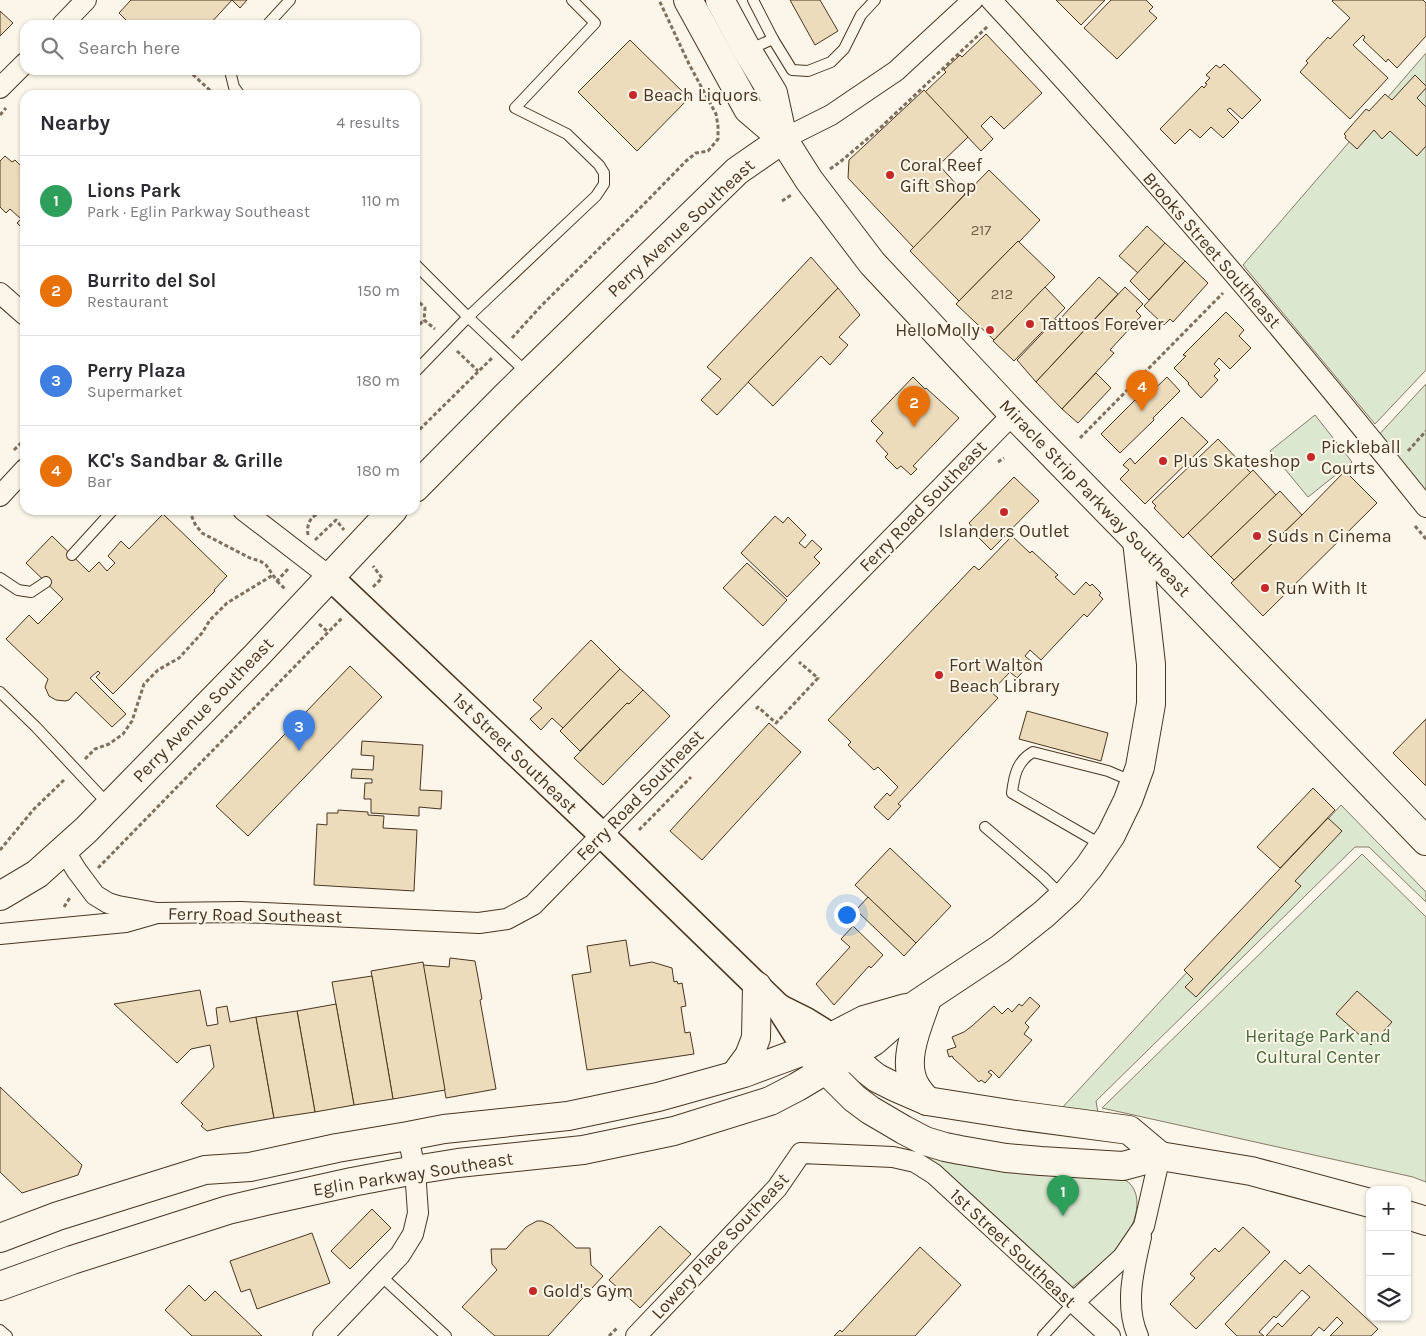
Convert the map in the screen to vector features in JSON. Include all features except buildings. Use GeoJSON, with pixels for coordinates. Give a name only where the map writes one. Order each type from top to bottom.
{"type":"FeatureCollection","features":[{"type":"Feature","properties":{"kind":"main road"},"geometry":{"type":"LineString","coordinates":[[688,0],[748,109],[783,139]]}},
{"type":"Feature","properties":{"kind":"main road"},"geometry":{"type":"LineString","coordinates":[[720,0],[773,93],[783,139]]}},
{"type":"Feature","properties":{"kind":"main road","name":"Miracle Strip Parkway Southeast"},"geometry":{"type":"LineString","coordinates":[[783,139],[810,182],[872,263],[1013,414],[1426,840]]}},
{"type":"Feature","properties":{"kind":"main road","name":"Perry Avenue Southeast"},"geometry":{"type":"LineString","coordinates":[[420,483],[528,374],[737,171],[783,139]]}},
{"type":"Feature","properties":{"kind":"main road","name":"Perry Avenue Southeast"},"geometry":{"type":"LineString","coordinates":[[0,896],[37,874],[110,806],[256,656],[388,515]]}},
{"type":"Feature","properties":{"kind":"main road"},"geometry":{"type":"LineString","coordinates":[[927,1101],[914,1084],[910,1069],[910,1052],[920,1002],[1000,949],[1063,897],[1089,867],[1111,835],[1135,782],[1140,767],[1151,704],[1151,664],[1137,541]]}},
{"type":"Feature","properties":{"kind":"main road"},"geometry":{"type":"LineString","coordinates":[[735,1075],[749,1056],[756,1038],[757,986]]}},
{"type":"Feature","properties":{"kind":"main road","name":"Eglin Parkway Southeast"},"geometry":{"type":"LineString","coordinates":[[0,1238],[58,1216],[205,1170],[250,1167],[337,1148],[444,1130],[568,1116],[658,1097],[735,1075],[806,1050],[864,1020],[920,1002]]}},
{"type":"Feature","properties":{"kind":"main road","name":"Eglin Parkway Southeast"},"geometry":{"type":"LineString","coordinates":[[0,1286],[72,1260],[228,1210],[415,1170],[458,1163],[583,1150],[674,1131],[770,1101],[797,1087],[874,1041],[920,1002]]}},
{"type":"Feature","properties":{"kind":"main road"},"geometry":{"type":"LineString","coordinates":[[831,1036],[868,1071],[882,1080],[927,1101],[1129,1130],[1160,1156]]}},
{"type":"Feature","properties":{"kind":"main road"},"geometry":{"type":"LineString","coordinates":[[806,1050],[854,1098],[870,1110],[925,1141],[945,1147],[1041,1162],[1114,1166],[1123,1166],[1160,1156],[1251,1172],[1366,1202]]}},
{"type":"Feature","properties":{"kind":"main road"},"geometry":{"type":"LineString","coordinates":[[1411,1216],[1426,1221]]}},
{"type":"Feature","properties":{"kind":"street"},"geometry":{"type":"LineString","coordinates":[[67,20],[86,0]]}},
{"type":"Feature","properties":{"kind":"street","name":"Brooks Street Southeast"},"geometry":{"type":"LineString","coordinates":[[991,0],[1209,244],[1426,506]]}},
{"type":"Feature","properties":{"kind":"street","name":"Perry Avenue Southeast"},"geometry":{"type":"LineString","coordinates":[[783,139],[831,115],[896,71],[970,3]]}},
{"type":"Feature","properties":{"kind":"street"},"geometry":{"type":"LineString","coordinates":[[0,88],[20,68]]}},
{"type":"Feature","properties":{"kind":"street"},"geometry":{"type":"LineString","coordinates":[[0,293],[20,311]]}},
{"type":"Feature","properties":{"kind":"street","name":"Ferry Road Southeast"},"geometry":{"type":"LineString","coordinates":[[64,850],[96,895],[108,903],[157,913],[241,912],[479,923],[507,919],[533,905],[1013,414]]}},
{"type":"Feature","properties":{"kind":"street"},"geometry":{"type":"LineString","coordinates":[[0,496],[20,474]]}},
{"type":"Feature","properties":{"kind":"street","name":"1st Street Southeast"},"geometry":{"type":"LineString","coordinates":[[250,515],[330,576],[601,834],[778,1006]]}},
{"type":"Feature","properties":{"kind":"street","name":"Ferry Road Southeast"},"geometry":{"type":"LineString","coordinates":[[0,934],[126,922],[157,913]]}},
{"type":"Feature","properties":{"kind":"street"},"geometry":{"type":"LineString","coordinates":[[778,1006],[831,1036]]}},
{"type":"Feature","properties":{"kind":"street"},"geometry":{"type":"LineString","coordinates":[[778,1006],[806,1050]]}},
{"type":"Feature","properties":{"kind":"street"},"geometry":{"type":"LineString","coordinates":[[323,1336],[400,1255],[412,1234],[418,1213],[415,1170],[408,1136]]}},
{"type":"Feature","properties":{"kind":"street","name":"Lowery Place Southeast"},"geometry":{"type":"LineString","coordinates":[[636,1336],[777,1188],[801,1153],[893,1157],[915,1162]]}},
{"type":"Feature","properties":{"kind":"street"},"geometry":{"type":"LineString","coordinates":[[1138,1336],[1131,1306],[1131,1289],[1160,1156]]}},
{"type":"Feature","properties":{"kind":"street","name":"1st Street Southeast"},"geometry":{"type":"LineString","coordinates":[[915,1162],[934,1174],[1110,1336]]}},
{"type":"Feature","properties":{"kind":"street"},"geometry":{"type":"LineString","coordinates":[[1073,1303],[1123,1257],[1144,1226]]}},
{"type":"Feature","properties":{"kind":"lane"},"geometry":{"type":"LineString","coordinates":[[272,20],[290,0]]}},
{"type":"Feature","properties":{"kind":"lane"},"geometry":{"type":"LineString","coordinates":[[420,367],[468,318],[596,196],[604,184],[604,173],[599,165],[567,134],[515,108],[595,23],[572,0]]}},
{"type":"Feature","properties":{"kind":"lane"},"geometry":{"type":"LineString","coordinates":[[753,0],[773,39],[792,70],[808,71],[831,62],[844,49],[861,15],[875,0]]}},
{"type":"Feature","properties":{"kind":"lane"},"geometry":{"type":"LineString","coordinates":[[747,50],[773,39]]}},
{"type":"Feature","properties":{"kind":"lane"},"geometry":{"type":"LineString","coordinates":[[232,75],[237,90]]}},
{"type":"Feature","properties":{"kind":"lane"},"geometry":{"type":"LineString","coordinates":[[420,269],[468,318],[528,374]]}},
{"type":"Feature","properties":{"kind":"lane"},"geometry":{"type":"LineString","coordinates":[[72,555],[108,515]]}},
{"type":"Feature","properties":{"kind":"lane"},"geometry":{"type":"LineString","coordinates":[[0,578],[18,590],[30,592],[46,582]]}},
{"type":"Feature","properties":{"kind":"lane"},"geometry":{"type":"LineString","coordinates":[[0,692],[36,726],[110,806]]}},
{"type":"Feature","properties":{"kind":"lane"},"geometry":{"type":"LineString","coordinates":[[1104,846],[1012,793],[1014,779],[1020,763],[1025,756],[1033,752],[1108,772],[1135,782]]}},
{"type":"Feature","properties":{"kind":"lane"},"geometry":{"type":"LineString","coordinates":[[986,827],[1063,897]]}},
{"type":"Feature","properties":{"kind":"lane"},"geometry":{"type":"LineString","coordinates":[[381,1276],[446,1336]]}},
{"type":"Feature","properties":{"kind":"lane"},"geometry":{"type":"LineString","coordinates":[[1043,1336],[1073,1303]]}},
{"type":"Feature","properties":{"kind":"lane"},"geometry":{"type":"LineString","coordinates":[[0,1330],[7,1336]]}},
{"type":"Feature","properties":{"kind":"path"},"geometry":{"type":"LineString","coordinates":[[420,429],[686,161],[696,153],[708,151],[718,139],[716,114],[689,64],[659,0]]}},
{"type":"Feature","properties":{"kind":"path"},"geometry":{"type":"LineString","coordinates":[[782,201],[840,162],[988,27],[970,3]]}},
{"type":"Feature","properties":{"kind":"path"},"geometry":{"type":"LineString","coordinates":[[193,75],[210,90]]}},
{"type":"Feature","properties":{"kind":"path"},"geometry":{"type":"LineString","coordinates":[[1080,438],[1223,294]]}},
{"type":"Feature","properties":{"kind":"path"},"geometry":{"type":"LineString","coordinates":[[420,324],[424,320]]}},
{"type":"Feature","properties":{"kind":"path"},"geometry":{"type":"LineString","coordinates":[[1407,454],[1408,450],[1426,431]]}},
{"type":"Feature","properties":{"kind":"path"},"geometry":{"type":"LineString","coordinates":[[995,465],[1004,458]]}},
{"type":"Feature","properties":{"kind":"path"},"geometry":{"type":"LineString","coordinates":[[60,929],[60,918],[70,897],[382,578],[336,520],[312,543]]}},
{"type":"Feature","properties":{"kind":"path"},"geometry":{"type":"LineString","coordinates":[[0,850],[34,809],[95,749],[109,744],[123,734],[132,721],[144,684],[158,670],[179,658],[202,633],[210,620],[227,603],[273,575]]}},
{"type":"Feature","properties":{"kind":"path"},"geometry":{"type":"LineString","coordinates":[[751,714],[758,707],[776,724],[818,678],[799,662],[806,655]]}},
{"type":"Feature","properties":{"kind":"path"},"geometry":{"type":"LineString","coordinates":[[639,830],[692,776]]}},
{"type":"Feature","properties":{"kind":"green space"},"geometry":{"type":"Polygon","coordinates":[[[1426,53],[1426,370],[1375,424],[1243,265],[1426,53]]]}},
{"type":"Feature","properties":{"kind":"green space"},"geometry":{"type":"Polygon","coordinates":[[[1426,384],[1426,507],[1373,441],[1426,384]]]}},
{"type":"Feature","properties":{"kind":"green space","name":"Pickleball Courts"},"geometry":{"type":"Polygon","coordinates":[[[1315,415],[1352,462],[1308,497],[1270,451],[1315,415]]]}},
{"type":"Feature","properties":{"kind":"green space"},"geometry":{"type":"Polygon","coordinates":[[[1341,805],[1426,892],[1426,902],[1369,847],[1355,847],[1096,1101],[1098,1113],[1061,1109],[1341,805]]]}},
{"type":"Feature","properties":{"kind":"green space","name":"Heritage Park and Cultural Center"},"geometry":{"type":"Polygon","coordinates":[[[1362,854],[1426,917],[1426,1182],[1413,1177],[1102,1108],[1362,854]]]}},
{"type":"Feature","properties":{"kind":"green space"},"geometry":{"type":"Polygon","coordinates":[[[926,1150],[1119,1177],[1129,1182],[1134,1190],[1137,1199],[1134,1220],[1118,1248],[1102,1264],[1071,1288],[921,1158],[926,1150]]]}},
{"type":"Feature","properties":{"kind":"place","name":"Beach Liquors"},"geometry":{"type":"Point","coordinates":[633,95]}},
{"type":"Feature","properties":{"kind":"place","name":"Coral Reef Gift Shop"},"geometry":{"type":"Point","coordinates":[890,175]}},
{"type":"Feature","properties":{"kind":"place","name":"Tattoos Forever"},"geometry":{"type":"Point","coordinates":[1030,324]}},
{"type":"Feature","properties":{"kind":"place","name":"HelloMolly"},"geometry":{"type":"Point","coordinates":[990,330]}},
{"type":"Feature","properties":{"kind":"place","name":"KC's Sandbar & Grille"},"geometry":{"type":"Point","coordinates":[1142,411]}},
{"type":"Feature","properties":{"kind":"place","name":"Burrito del Sol"},"geometry":{"type":"Point","coordinates":[914,427]}},
{"type":"Feature","properties":{"kind":"place","name":"Pickleball Courts"},"geometry":{"type":"Point","coordinates":[1311,457]}},
{"type":"Feature","properties":{"kind":"place","name":"Plus Skateshop"},"geometry":{"type":"Point","coordinates":[1163,461]}},
{"type":"Feature","properties":{"kind":"place","name":"Islanders Outlet"},"geometry":{"type":"Point","coordinates":[1004,512]}},
{"type":"Feature","properties":{"kind":"place","name":"Suds n Cinema"},"geometry":{"type":"Point","coordinates":[1257,536]}},
{"type":"Feature","properties":{"kind":"place","name":"Run With It"},"geometry":{"type":"Point","coordinates":[1265,588]}},
{"type":"Feature","properties":{"kind":"place","name":"Fort Walton Beach Library"},"geometry":{"type":"Point","coordinates":[939,675]}},
{"type":"Feature","properties":{"kind":"place","name":"Perry Plaza"},"geometry":{"type":"Point","coordinates":[299,751]}},
{"type":"Feature","properties":{"kind":"place","name":"Lions Park"},"geometry":{"type":"Point","coordinates":[1063,1216]}},
{"type":"Feature","properties":{"kind":"place","name":"Gold's Gym"},"geometry":{"type":"Point","coordinates":[533,1291]}}]}
